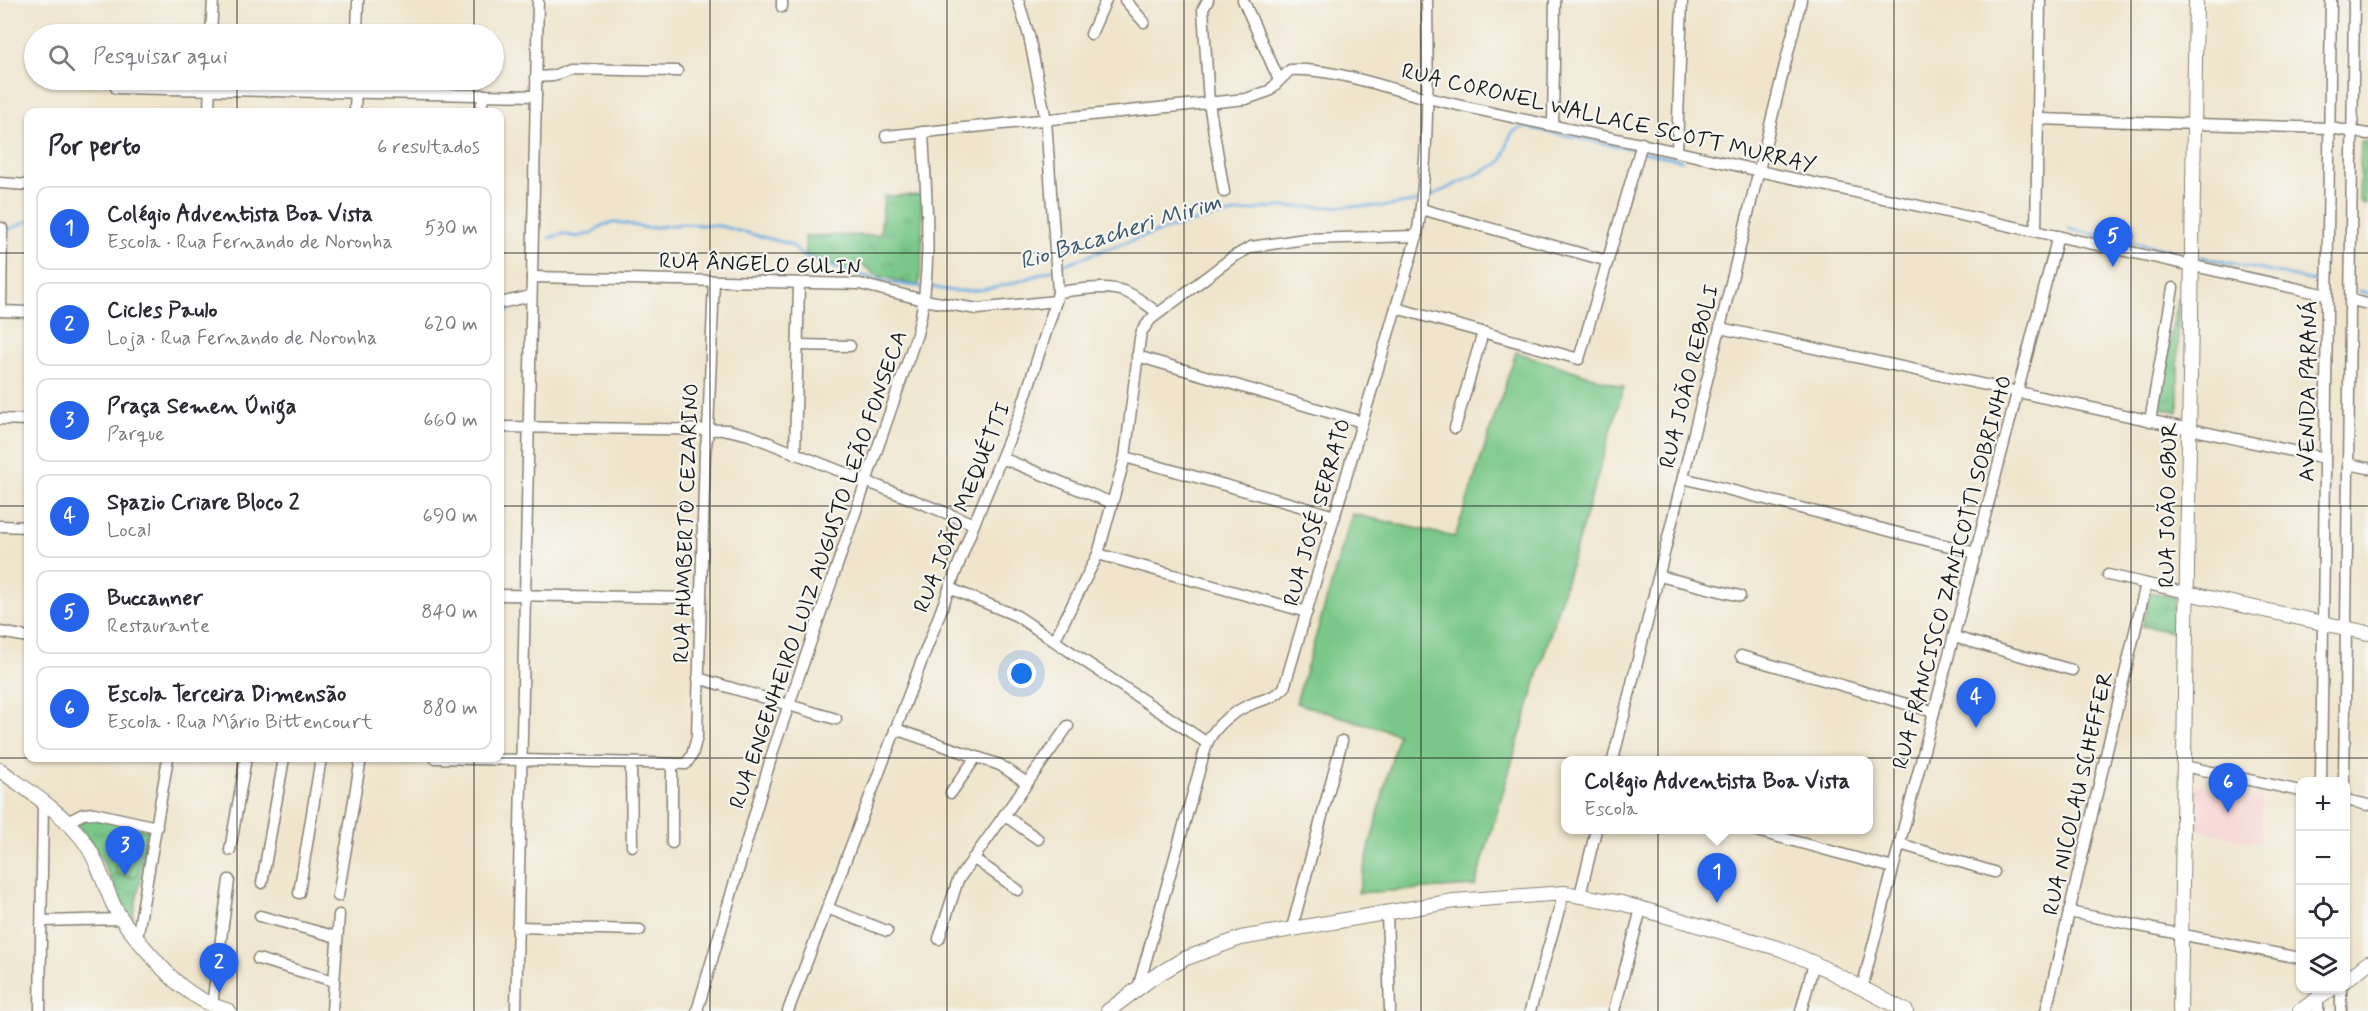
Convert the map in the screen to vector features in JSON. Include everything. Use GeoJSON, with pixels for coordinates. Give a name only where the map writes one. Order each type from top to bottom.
{"type":"FeatureCollection","features":[{"type":"Feature","properties":{"kind":"main road","name":"RUA JOÃO GBUR"},"geometry":{"type":"LineString","coordinates":[[2180,1011],[2196,0]]}},
{"type":"Feature","properties":{"kind":"main road"},"geometry":{"type":"LineString","coordinates":[[2187,593],[2368,633]]}},
{"type":"Feature","properties":{"kind":"main road"},"geometry":{"type":"LineString","coordinates":[[0,770],[43,802],[81,837],[92,855],[121,919],[180,987],[228,1011]]}},
{"type":"Feature","properties":{"kind":"main road"},"geometry":{"type":"LineString","coordinates":[[1108,1011],[1167,969],[1200,951],[1241,938],[1473,899],[1564,893],[1641,909],[1762,943],[1814,963],[1900,1010]]}},
{"type":"Feature","properties":{"kind":"main road"},"geometry":{"type":"LineString","coordinates":[[2350,977],[2368,963]]}},
{"type":"Feature","properties":{"kind":"main road"},"geometry":{"type":"LineString","coordinates":[[2300,1011],[2327,994]]}},
{"type":"Feature","properties":{"kind":"street"},"geometry":{"type":"LineString","coordinates":[[212,24],[213,0]]}},
{"type":"Feature","properties":{"kind":"street"},"geometry":{"type":"LineString","coordinates":[[357,0],[357,24]]}},
{"type":"Feature","properties":{"kind":"street"},"geometry":{"type":"LineString","coordinates":[[516,1011],[538,0]]}},
{"type":"Feature","properties":{"kind":"street","name":"RUA JOÃO MEQUÉTTI"},"geometry":{"type":"LineString","coordinates":[[788,1011],[949,588],[1029,389],[1057,296],[1046,120],[1029,36],[1018,0]]}},
{"type":"Feature","properties":{"kind":"street"},"geometry":{"type":"LineString","coordinates":[[1091,34],[1106,0]]}},
{"type":"Feature","properties":{"kind":"street"},"geometry":{"type":"LineString","coordinates":[[1125,0],[1144,22]]}},
{"type":"Feature","properties":{"kind":"street"},"geometry":{"type":"LineString","coordinates":[[1208,0],[1203,9],[1209,103],[1224,192]]}},
{"type":"Feature","properties":{"kind":"street"},"geometry":{"type":"LineString","coordinates":[[1243,0],[1279,80]]}},
{"type":"Feature","properties":{"kind":"street","name":"RUA JOSÉ SERRATO"},"geometry":{"type":"LineString","coordinates":[[1138,988],[1207,742],[1218,726],[1235,712],[1278,695],[1284,688],[1396,308],[1417,236],[1421,203],[1429,99],[1427,0]]}},
{"type":"Feature","properties":{"kind":"street"},"geometry":{"type":"LineString","coordinates":[[1553,124],[1555,0]]}},
{"type":"Feature","properties":{"kind":"street"},"geometry":{"type":"LineString","coordinates":[[1677,150],[1682,0]]}},
{"type":"Feature","properties":{"kind":"street","name":"RUA JOÃO REBOLI"},"geometry":{"type":"LineString","coordinates":[[1614,756],[1801,0]]}},
{"type":"Feature","properties":{"kind":"street"},"geometry":{"type":"LineString","coordinates":[[2036,231],[2040,0]]}},
{"type":"Feature","properties":{"kind":"street","name":"AVENIDA PARANÁ"},"geometry":{"type":"LineString","coordinates":[[2331,0],[2325,458],[2344,777]]}},
{"type":"Feature","properties":{"kind":"street","name":"AVENIDA PARANÁ"},"geometry":{"type":"LineString","coordinates":[[2321,777],[2348,464],[2354,0]]}},
{"type":"Feature","properties":{"kind":"street"},"geometry":{"type":"LineString","coordinates":[[886,136],[1209,103],[1261,95],[1274,87],[1290,70],[1269,59]]}},
{"type":"Feature","properties":{"kind":"street"},"geometry":{"type":"LineString","coordinates":[[536,77],[553,76],[570,69],[677,72]]}},
{"type":"Feature","properties":{"kind":"street","name":"RUA CORONEL WALLACE SCOTT MURRAY"},"geometry":{"type":"LineString","coordinates":[[1290,70],[1313,70],[1429,99],[1677,150],[1759,171],[2327,295]]}},
{"type":"Feature","properties":{"kind":"street"},"geometry":{"type":"LineString","coordinates":[[209,108],[210,90]]}},
{"type":"Feature","properties":{"kind":"street"},"geometry":{"type":"LineString","coordinates":[[314,90],[536,96]]}},
{"type":"Feature","properties":{"kind":"street"},"geometry":{"type":"LineString","coordinates":[[356,92],[356,108]]}},
{"type":"Feature","properties":{"kind":"street"},"geometry":{"type":"LineString","coordinates":[[481,108],[484,95]]}},
{"type":"Feature","properties":{"kind":"street"},"geometry":{"type":"LineString","coordinates":[[2038,119],[2330,128],[2368,134]]}},
{"type":"Feature","properties":{"kind":"street","name":"RUA ENGENHEIRO LUIZ AUGUSTO LEÃO FONSECA"},"geometry":{"type":"LineString","coordinates":[[697,1011],[768,766],[917,334],[925,297],[928,255],[923,132]]}},
{"type":"Feature","properties":{"kind":"street"},"geometry":{"type":"LineString","coordinates":[[1396,308],[1579,358],[1642,143]]}},
{"type":"Feature","properties":{"kind":"street"},"geometry":{"type":"LineString","coordinates":[[0,183],[24,185]]}},
{"type":"Feature","properties":{"kind":"street"},"geometry":{"type":"LineString","coordinates":[[1421,203],[1608,261]]}},
{"type":"Feature","properties":{"kind":"street"},"geometry":{"type":"LineString","coordinates":[[2,228],[0,311],[24,312]]}},
{"type":"Feature","properties":{"kind":"street"},"geometry":{"type":"LineString","coordinates":[[1055,639],[1098,554],[1125,457],[1142,331],[1158,313],[1233,257],[1251,247],[1305,239],[1417,236]]}},
{"type":"Feature","properties":{"kind":"street","name":"RUA FRANCISCO ZANICOTTI SOBRINHO"},"geometry":{"type":"LineString","coordinates":[[1862,988],[2058,236]]}},
{"type":"Feature","properties":{"kind":"street","name":"RUA ÂNGELO GULIN"},"geometry":{"type":"LineString","coordinates":[[532,277],[860,284],[977,309],[1093,289],[1123,291],[1158,313]]}},
{"type":"Feature","properties":{"kind":"street","name":"RUA HUMBERTO CEZARINO"},"geometry":{"type":"LineString","coordinates":[[672,764],[686,764],[692,755],[697,737],[705,452],[708,431],[714,281]]}},
{"type":"Feature","properties":{"kind":"street"},"geometry":{"type":"LineString","coordinates":[[795,453],[799,283]]}},
{"type":"Feature","properties":{"kind":"street"},"geometry":{"type":"LineString","coordinates":[[2150,421],[2173,288]]}},
{"type":"Feature","properties":{"kind":"street"},"geometry":{"type":"LineString","coordinates":[[504,302],[531,296]]}},
{"type":"Feature","properties":{"kind":"street"},"geometry":{"type":"LineString","coordinates":[[2350,300],[2368,304]]}},
{"type":"Feature","properties":{"kind":"street"},"geometry":{"type":"LineString","coordinates":[[1720,328],[2325,458]]}},
{"type":"Feature","properties":{"kind":"street"},"geometry":{"type":"LineString","coordinates":[[1455,428],[1483,332]]}},
{"type":"Feature","properties":{"kind":"street"},"geometry":{"type":"LineString","coordinates":[[798,345],[850,346]]}},
{"type":"Feature","properties":{"kind":"street"},"geometry":{"type":"LineString","coordinates":[[1137,356],[1362,422]]}},
{"type":"Feature","properties":{"kind":"street"},"geometry":{"type":"LineString","coordinates":[[0,419],[24,420]]}},
{"type":"Feature","properties":{"kind":"street"},"geometry":{"type":"LineString","coordinates":[[504,428],[737,432],[974,524]]}},
{"type":"Feature","properties":{"kind":"street"},"geometry":{"type":"LineString","coordinates":[[1125,457],[1335,516]]}},
{"type":"Feature","properties":{"kind":"street"},"geometry":{"type":"LineString","coordinates":[[1002,458],[1112,503]]}},
{"type":"Feature","properties":{"kind":"street"},"geometry":{"type":"LineString","coordinates":[[2348,464],[2368,468]]}},
{"type":"Feature","properties":{"kind":"street"},"geometry":{"type":"LineString","coordinates":[[1683,478],[1976,553]]}},
{"type":"Feature","properties":{"kind":"street"},"geometry":{"type":"LineString","coordinates":[[0,526],[24,527]]}},
{"type":"Feature","properties":{"kind":"street"},"geometry":{"type":"LineString","coordinates":[[1098,554],[1307,612]]}},
{"type":"Feature","properties":{"kind":"street"},"geometry":{"type":"LineString","coordinates":[[2109,575],[2187,593]]}},
{"type":"Feature","properties":{"kind":"street"},"geometry":{"type":"LineString","coordinates":[[1659,576],[1740,596]]}},
{"type":"Feature","properties":{"kind":"street","name":"RUA NICOLAU SCHEFFER"},"geometry":{"type":"LineString","coordinates":[[2046,1011],[2146,584]]}},
{"type":"Feature","properties":{"kind":"street"},"geometry":{"type":"LineString","coordinates":[[949,588],[1009,612],[1055,639],[1207,742]]}},
{"type":"Feature","properties":{"kind":"street"},"geometry":{"type":"LineString","coordinates":[[504,595],[700,598]]}},
{"type":"Feature","properties":{"kind":"street"},"geometry":{"type":"LineString","coordinates":[[0,632],[24,636]]}},
{"type":"Feature","properties":{"kind":"street"},"geometry":{"type":"LineString","coordinates":[[1954,637],[2072,670]]}},
{"type":"Feature","properties":{"kind":"street"},"geometry":{"type":"LineString","coordinates":[[1741,656],[1934,712]]}},
{"type":"Feature","properties":{"kind":"street"},"geometry":{"type":"LineString","coordinates":[[698,678],[836,719]]}},
{"type":"Feature","properties":{"kind":"street"},"geometry":{"type":"LineString","coordinates":[[939,939],[958,880],[1068,726]]}},
{"type":"Feature","properties":{"kind":"street"},"geometry":{"type":"LineString","coordinates":[[895,729],[1000,765],[1027,783]]}},
{"type":"Feature","properties":{"kind":"street"},"geometry":{"type":"LineString","coordinates":[[1292,928],[1342,741]]}},
{"type":"Feature","properties":{"kind":"street"},"geometry":{"type":"LineString","coordinates":[[951,793],[976,757]]}},
{"type":"Feature","properties":{"kind":"street"},"geometry":{"type":"LineString","coordinates":[[504,760],[672,764],[672,843]]}},
{"type":"Feature","properties":{"kind":"street"},"geometry":{"type":"LineString","coordinates":[[137,939],[167,762]]}},
{"type":"Feature","properties":{"kind":"street"},"geometry":{"type":"LineString","coordinates":[[230,850],[245,762]]}},
{"type":"Feature","properties":{"kind":"street"},"geometry":{"type":"LineString","coordinates":[[262,883],[283,762]]}},
{"type":"Feature","properties":{"kind":"street"},"geometry":{"type":"LineString","coordinates":[[298,893],[320,762]]}},
{"type":"Feature","properties":{"kind":"street"},"geometry":{"type":"LineString","coordinates":[[338,896],[360,762]]}},
{"type":"Feature","properties":{"kind":"street"},"geometry":{"type":"LineString","coordinates":[[631,763],[632,846]]}},
{"type":"Feature","properties":{"kind":"street"},"geometry":{"type":"LineString","coordinates":[[2184,766],[2296,789]]}},
{"type":"Feature","properties":{"kind":"street"},"geometry":{"type":"LineString","coordinates":[[2350,801],[2368,805]]}},
{"type":"Feature","properties":{"kind":"street"},"geometry":{"type":"LineString","coordinates":[[40,1011],[43,802]]}},
{"type":"Feature","properties":{"kind":"street"},"geometry":{"type":"LineString","coordinates":[[67,822],[83,814],[94,813],[157,827]]}},
{"type":"Feature","properties":{"kind":"street"},"geometry":{"type":"LineString","coordinates":[[1004,815],[1038,839]]}},
{"type":"Feature","properties":{"kind":"street"},"geometry":{"type":"LineString","coordinates":[[1580,895],[1595,834]]}},
{"type":"Feature","properties":{"kind":"street"},"geometry":{"type":"LineString","coordinates":[[1768,834],[1893,868]]}},
{"type":"Feature","properties":{"kind":"street"},"geometry":{"type":"LineString","coordinates":[[1900,844],[1994,872]]}},
{"type":"Feature","properties":{"kind":"street"},"geometry":{"type":"LineString","coordinates":[[974,858],[1018,890]]}},
{"type":"Feature","properties":{"kind":"street"},"geometry":{"type":"LineString","coordinates":[[212,1005],[229,880]]}},
{"type":"Feature","properties":{"kind":"street"},"geometry":{"type":"LineString","coordinates":[[1530,1011],[1564,893]]}},
{"type":"Feature","properties":{"kind":"street"},"geometry":{"type":"LineString","coordinates":[[827,908],[887,931]]}},
{"type":"Feature","properties":{"kind":"street"},"geometry":{"type":"LineString","coordinates":[[1614,1011],[1641,909]]}},
{"type":"Feature","properties":{"kind":"street"},"geometry":{"type":"LineString","coordinates":[[1387,912],[1390,1011]]}},
{"type":"Feature","properties":{"kind":"street"},"geometry":{"type":"LineString","coordinates":[[2069,912],[2296,957]]}},
{"type":"Feature","properties":{"kind":"street"},"geometry":{"type":"LineString","coordinates":[[332,1011],[339,915]]}},
{"type":"Feature","properties":{"kind":"street"},"geometry":{"type":"LineString","coordinates":[[260,916],[337,937]]}},
{"type":"Feature","properties":{"kind":"street"},"geometry":{"type":"LineString","coordinates":[[42,921],[121,919]]}},
{"type":"Feature","properties":{"kind":"street"},"geometry":{"type":"LineString","coordinates":[[518,927],[640,930]]}},
{"type":"Feature","properties":{"kind":"street"},"geometry":{"type":"LineString","coordinates":[[258,959],[334,981]]}},
{"type":"Feature","properties":{"kind":"street"},"geometry":{"type":"LineString","coordinates":[[1801,1011],[1814,963]]}},
{"type":"Feature","properties":{"kind":"street"},"geometry":{"type":"LineString","coordinates":[[2327,994],[2341,1011]]}},
{"type":"Feature","properties":{"kind":"shaded area"},"geometry":{"type":"Polygon","coordinates":[[[2196,785],[2262,797],[2260,843],[2196,829],[2196,785]]]}},
{"type":"Feature","properties":{"kind":"green space"},"geometry":{"type":"Polygon","coordinates":[[[2361,141],[2368,142],[2366,205],[2362,204],[2359,199],[2361,141]]]}},
{"type":"Feature","properties":{"kind":"green space"},"geometry":{"type":"Polygon","coordinates":[[[922,195],[922,258],[919,286],[876,275],[864,266],[849,269],[806,256],[805,236],[880,235],[884,196],[922,195]]]}},
{"type":"Feature","properties":{"kind":"green space"},"geometry":{"type":"Polygon","coordinates":[[[2178,297],[2178,412],[2158,407],[2178,297]]]}},
{"type":"Feature","properties":{"kind":"green space"},"geometry":{"type":"Polygon","coordinates":[[[1516,352],[1624,387],[1475,886],[1358,893],[1398,734],[1296,703],[1352,514],[1455,537],[1516,352]]]}},
{"type":"Feature","properties":{"kind":"green space"},"geometry":{"type":"Polygon","coordinates":[[[2150,592],[2174,597],[2173,632],[2142,626],[2150,592]]]}},
{"type":"Feature","properties":{"kind":"green space"},"geometry":{"type":"Polygon","coordinates":[[[92,818],[151,829],[132,921],[99,855],[77,823],[92,818]]]}},
{"type":"Feature","properties":{"kind":"green space"},"geometry":{"type":"Polygon","coordinates":[[[124,828],[147,831],[136,878],[115,874],[124,828]]]}},
{"type":"Feature","properties":{"kind":"waterway","name":"Rio Bacacheri Mirim"},"geometry":{"type":"LineString","coordinates":[[1425,199],[1500,163],[1510,136],[1518,129],[1526,127],[1636,150]]}},
{"type":"Feature","properties":{"kind":"waterway","name":"Rio Bacacheri Mirim"},"geometry":{"type":"LineString","coordinates":[[1642,152],[1682,160]]}},
{"type":"Feature","properties":{"kind":"waterway","name":"Rio Bacacheri Mirim"},"geometry":{"type":"LineString","coordinates":[[1060,266],[1149,234],[1218,216],[1278,207],[1388,206],[1419,201]]}},
{"type":"Feature","properties":{"kind":"waterway","name":"Rio Bacacheri Mirim"},"geometry":{"type":"LineString","coordinates":[[549,238],[563,234],[577,237],[592,233],[603,225],[617,222],[647,228],[684,224],[720,226],[786,243],[793,246],[802,256],[852,273],[891,283],[923,287]]}},
{"type":"Feature","properties":{"kind":"waterway","name":"Rio Bacacheri Mirim"},"geometry":{"type":"LineString","coordinates":[[5,229],[8,230],[24,223]]}},
{"type":"Feature","properties":{"kind":"waterway","name":"Rio Bacacheri Mirim"},"geometry":{"type":"LineString","coordinates":[[2069,229],[2173,251]]}},
{"type":"Feature","properties":{"kind":"waterway","name":"Rio Bacacheri Mirim"},"geometry":{"type":"LineString","coordinates":[[2201,257],[2318,282]]}},
{"type":"Feature","properties":{"kind":"waterway","name":"Rio Bacacheri Mirim"},"geometry":{"type":"LineString","coordinates":[[929,287],[974,291],[1020,281],[1054,269]]}},
{"type":"Feature","properties":{"kind":"waterway","name":"Rio Bacacheri Mirim"},"geometry":{"type":"LineString","coordinates":[[2360,291],[2368,293]]}},
{"type":"Feature","properties":{"kind":"waterway","name":"Rio Bacacheri Mirim"},"geometry":{"type":"LineString","coordinates":[[504,313],[516,306]]}},
{"type":"Feature","properties":{"kind":"place","name":"Buccanner"},"geometry":{"type":"Point","coordinates":[2113,267]}},
{"type":"Feature","properties":{"kind":"place","name":"Spazio Criare Bloco 2"},"geometry":{"type":"Point","coordinates":[1976,728]}},
{"type":"Feature","properties":{"kind":"place","name":"Escola Terceira Dimensão"},"geometry":{"type":"Point","coordinates":[2228,813]}},
{"type":"Feature","properties":{"kind":"place","name":"Praça Semen Úniga"},"geometry":{"type":"Point","coordinates":[125,876]}},
{"type":"Feature","properties":{"kind":"place","name":"Colégio Adventista Boa Vista"},"geometry":{"type":"Point","coordinates":[1717,903]}},
{"type":"Feature","properties":{"kind":"place","name":"Cicles Paulo"},"geometry":{"type":"Point","coordinates":[219,993]}}]}
